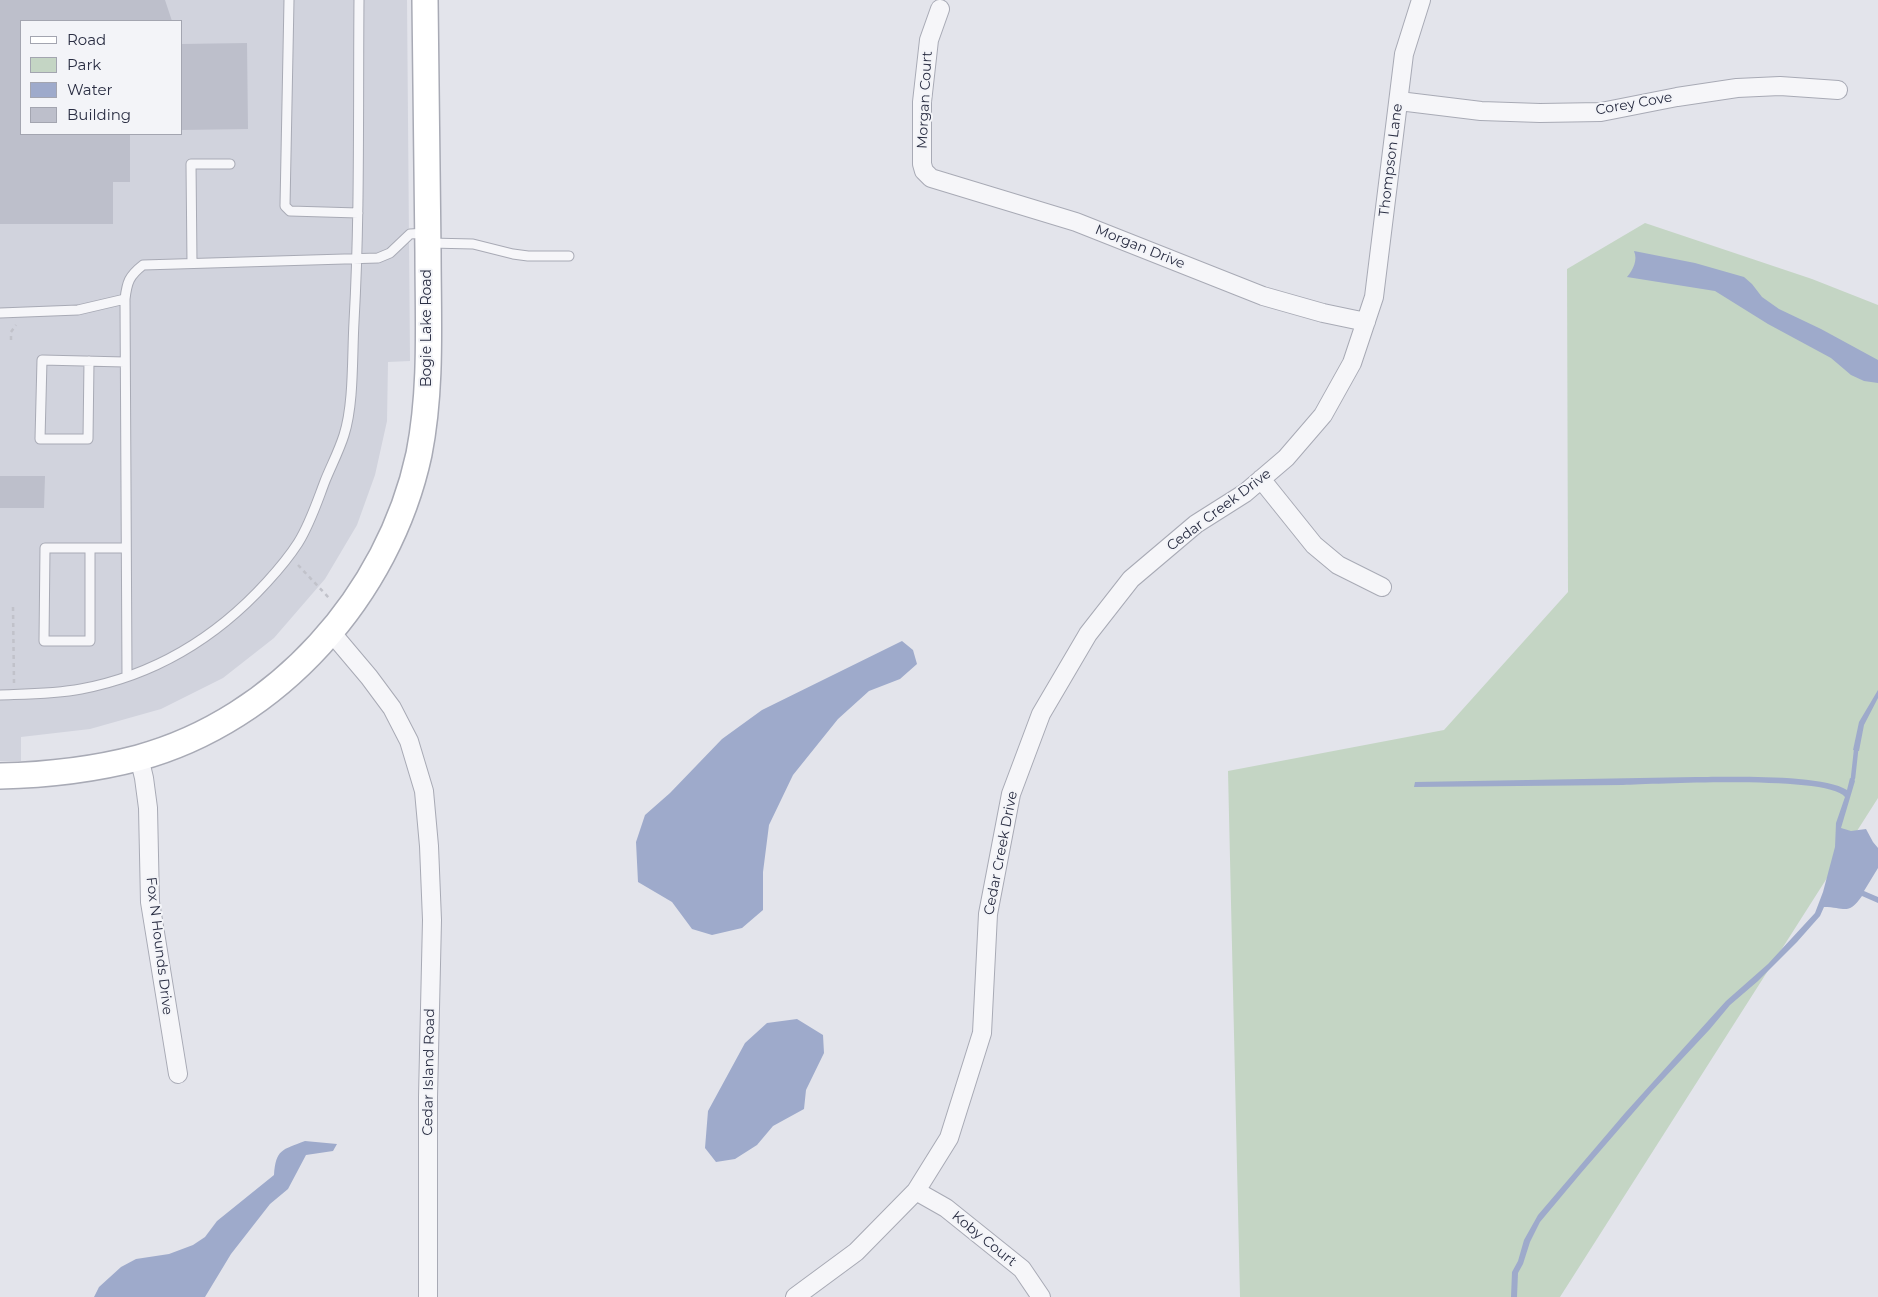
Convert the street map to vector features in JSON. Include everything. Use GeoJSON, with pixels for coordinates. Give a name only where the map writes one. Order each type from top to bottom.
{"type":"FeatureCollection","features":[{"type":"Feature","properties":{"kind":"main road","name":"Bogie Lake Road"},"geometry":{"type":"LineString","coordinates":[[0,776],[76,771],[139,757],[202,732],[251,704],[290,674],[338,624],[368,580],[389,540],[406,499],[418,455],[424,418],[427,387],[428,238],[426,0]]}},
{"type":"Feature","properties":{"kind":"street","name":"Thompson Lane"},"geometry":{"type":"LineString","coordinates":[[1366,322],[1374,297],[1404,54],[1421,0]]}},
{"type":"Feature","properties":{"kind":"street","name":"Morgan Court"},"geometry":{"type":"LineString","coordinates":[[922,164],[922,102],[929,40],[940,9]]}},
{"type":"Feature","properties":{"kind":"street","name":"Corey Cove"},"geometry":{"type":"LineString","coordinates":[[1399,101],[1482,111],[1540,113],[1600,112],[1677,96],[1737,88],[1780,86],[1838,90]]}},
{"type":"Feature","properties":{"kind":"street","name":"Morgan Drive"},"geometry":{"type":"LineString","coordinates":[[922,164],[924,171],[931,178],[1076,222],[1263,296],[1323,313],[1366,322]]}},
{"type":"Feature","properties":{"kind":"street","name":"Cedar Creek Drive"},"geometry":{"type":"LineString","coordinates":[[795,1297],[856,1252],[916,1192],[949,1138],[982,1033],[988,914],[1011,794],[1041,714],[1088,634],[1132,579],[1196,524],[1244,493],[1286,458],[1323,415],[1352,363],[1366,322]]}},
{"type":"Feature","properties":{"kind":"street"},"geometry":{"type":"LineString","coordinates":[[1260,479],[1314,545],[1338,566],[1382,587]]}},
{"type":"Feature","properties":{"kind":"street","name":"Cedar Island Road"},"geometry":{"type":"LineString","coordinates":[[338,624],[392,708],[409,741],[424,791],[429,846],[432,920],[428,1097],[428,1297]]}},
{"type":"Feature","properties":{"kind":"street","name":"Fox N Hounds Drive"},"geometry":{"type":"LineString","coordinates":[[139,757],[148,808],[150,902],[178,1074]]}},
{"type":"Feature","properties":{"kind":"street","name":"Koby Court"},"geometry":{"type":"LineString","coordinates":[[916,1192],[946,1208],[1022,1269],[1041,1297]]}},
{"type":"Feature","properties":{"kind":"lane"},"geometry":{"type":"LineString","coordinates":[[289,0],[285,206],[290,211],[358,213]]}},
{"type":"Feature","properties":{"kind":"lane"},"geometry":{"type":"LineString","coordinates":[[0,695],[47,694],[80,689],[105,684],[155,666],[202,641],[250,601],[298,543],[344,434],[350,395],[357,259],[359,0]]}},
{"type":"Feature","properties":{"kind":"lane"},"geometry":{"type":"LineString","coordinates":[[192,263],[191,164],[230,164]]}},
{"type":"Feature","properties":{"kind":"lane"},"geometry":{"type":"LineString","coordinates":[[127,676],[125,299],[127,282],[134,272],[143,265],[378,258],[390,253],[410,234],[473,244],[513,254],[569,256]]}},
{"type":"Feature","properties":{"kind":"lane"},"geometry":{"type":"LineString","coordinates":[[0,313],[78,310],[125,299]]}},
{"type":"Feature","properties":{"kind":"lane"},"geometry":{"type":"LineString","coordinates":[[89,361],[88,439],[40,439],[42,360],[89,361],[125,362]]}},
{"type":"Feature","properties":{"kind":"lane"},"geometry":{"type":"LineString","coordinates":[[90,548],[90,641],[44,641],[45,548],[90,548],[126,548]]}},
{"type":"Feature","properties":{"kind":"path"},"geometry":{"type":"LineString","coordinates":[[289,555],[338,624]]}},
{"type":"Feature","properties":{"kind":"path"},"geometry":{"type":"LineString","coordinates":[[13,607],[14,694]]}},
{"type":"Feature","properties":{"kind":"shaded area"},"geometry":{"type":"Polygon","coordinates":[[[0,0],[407,0],[410,361],[388,362],[387,421],[375,475],[357,525],[325,579],[274,638],[223,678],[161,709],[90,729],[21,737],[21,761],[0,761],[0,0]]]}},
{"type":"Feature","properties":{"kind":"green space"},"geometry":{"type":"Polygon","coordinates":[[[1645,223],[1812,279],[1878,305],[1878,798],[1560,1297],[1240,1297],[1228,771],[1444,730],[1568,592],[1567,269],[1645,223]]]}},
{"type":"Feature","properties":{"kind":"water"},"geometry":{"type":"Polygon","coordinates":[[[1634,251],[1695,263],[1744,277],[1762,297],[1779,309],[1878,360],[1878,383],[1864,381],[1851,375],[1831,358],[1768,324],[1715,291],[1627,277],[1634,265],[1634,251]]]}},
{"type":"Feature","properties":{"kind":"water"},"geometry":{"type":"Polygon","coordinates":[[[902,641],[913,650],[917,664],[900,679],[869,691],[838,719],[793,775],[769,825],[763,872],[763,910],[742,928],[712,935],[692,929],[672,902],[638,882],[636,842],[645,815],[670,793],[722,739],[762,710],[902,641]]]}},
{"type":"Feature","properties":{"kind":"water"},"geometry":{"type":"Polygon","coordinates":[[[1878,690],[1878,698],[1864,725],[1859,751],[1853,750],[1859,722],[1878,690]]]}},
{"type":"Feature","properties":{"kind":"water"},"geometry":{"type":"Polygon","coordinates":[[[1696,777],[1797,779],[1817,781],[1847,790],[1850,778],[1854,779],[1841,828],[1851,831],[1866,829],[1878,848],[1878,868],[1864,891],[1878,897],[1878,903],[1862,896],[1853,906],[1846,909],[1824,907],[1820,916],[1797,942],[1758,981],[1730,1005],[1652,1091],[1540,1222],[1518,1273],[1517,1297],[1511,1297],[1512,1272],[1518,1261],[1524,1240],[1538,1215],[1625,1113],[1726,1001],[1768,964],[1815,913],[1823,892],[1835,847],[1836,823],[1845,797],[1832,790],[1776,783],[1414,787],[1415,782],[1696,777]]]}},
{"type":"Feature","properties":{"kind":"water"},"geometry":{"type":"Polygon","coordinates":[[[797,1019],[823,1035],[824,1053],[806,1090],[804,1109],[773,1126],[757,1145],[735,1159],[716,1162],[705,1148],[708,1111],[745,1043],[767,1023],[797,1019]]]}},
{"type":"Feature","properties":{"kind":"water"},"geometry":{"type":"Polygon","coordinates":[[[305,1141],[337,1144],[333,1151],[306,1155],[288,1189],[270,1204],[231,1254],[205,1297],[94,1297],[99,1287],[121,1267],[136,1259],[169,1254],[193,1245],[205,1237],[217,1221],[274,1175],[276,1160],[282,1152],[291,1146],[305,1141]]]}},
{"type":"Feature","properties":{"kind":"building"},"geometry":{"type":"Polygon","coordinates":[[[0,0],[165,0],[172,20],[20,20],[20,135],[130,135],[130,182],[113,182],[113,224],[0,224],[0,0]]]}},
{"type":"Feature","properties":{"kind":"building"},"geometry":{"type":"Polygon","coordinates":[[[247,43],[248,129],[182,130],[182,44],[247,43]]]}},
{"type":"Feature","properties":{"kind":"building"},"geometry":{"type":"Polygon","coordinates":[[[0,476],[45,476],[44,508],[0,508],[0,476]]]}},
{"type":"Feature","properties":{"kind":"waterway"},"geometry":{"type":"LineString","coordinates":[[1853,778],[1856,751]]}}]}
